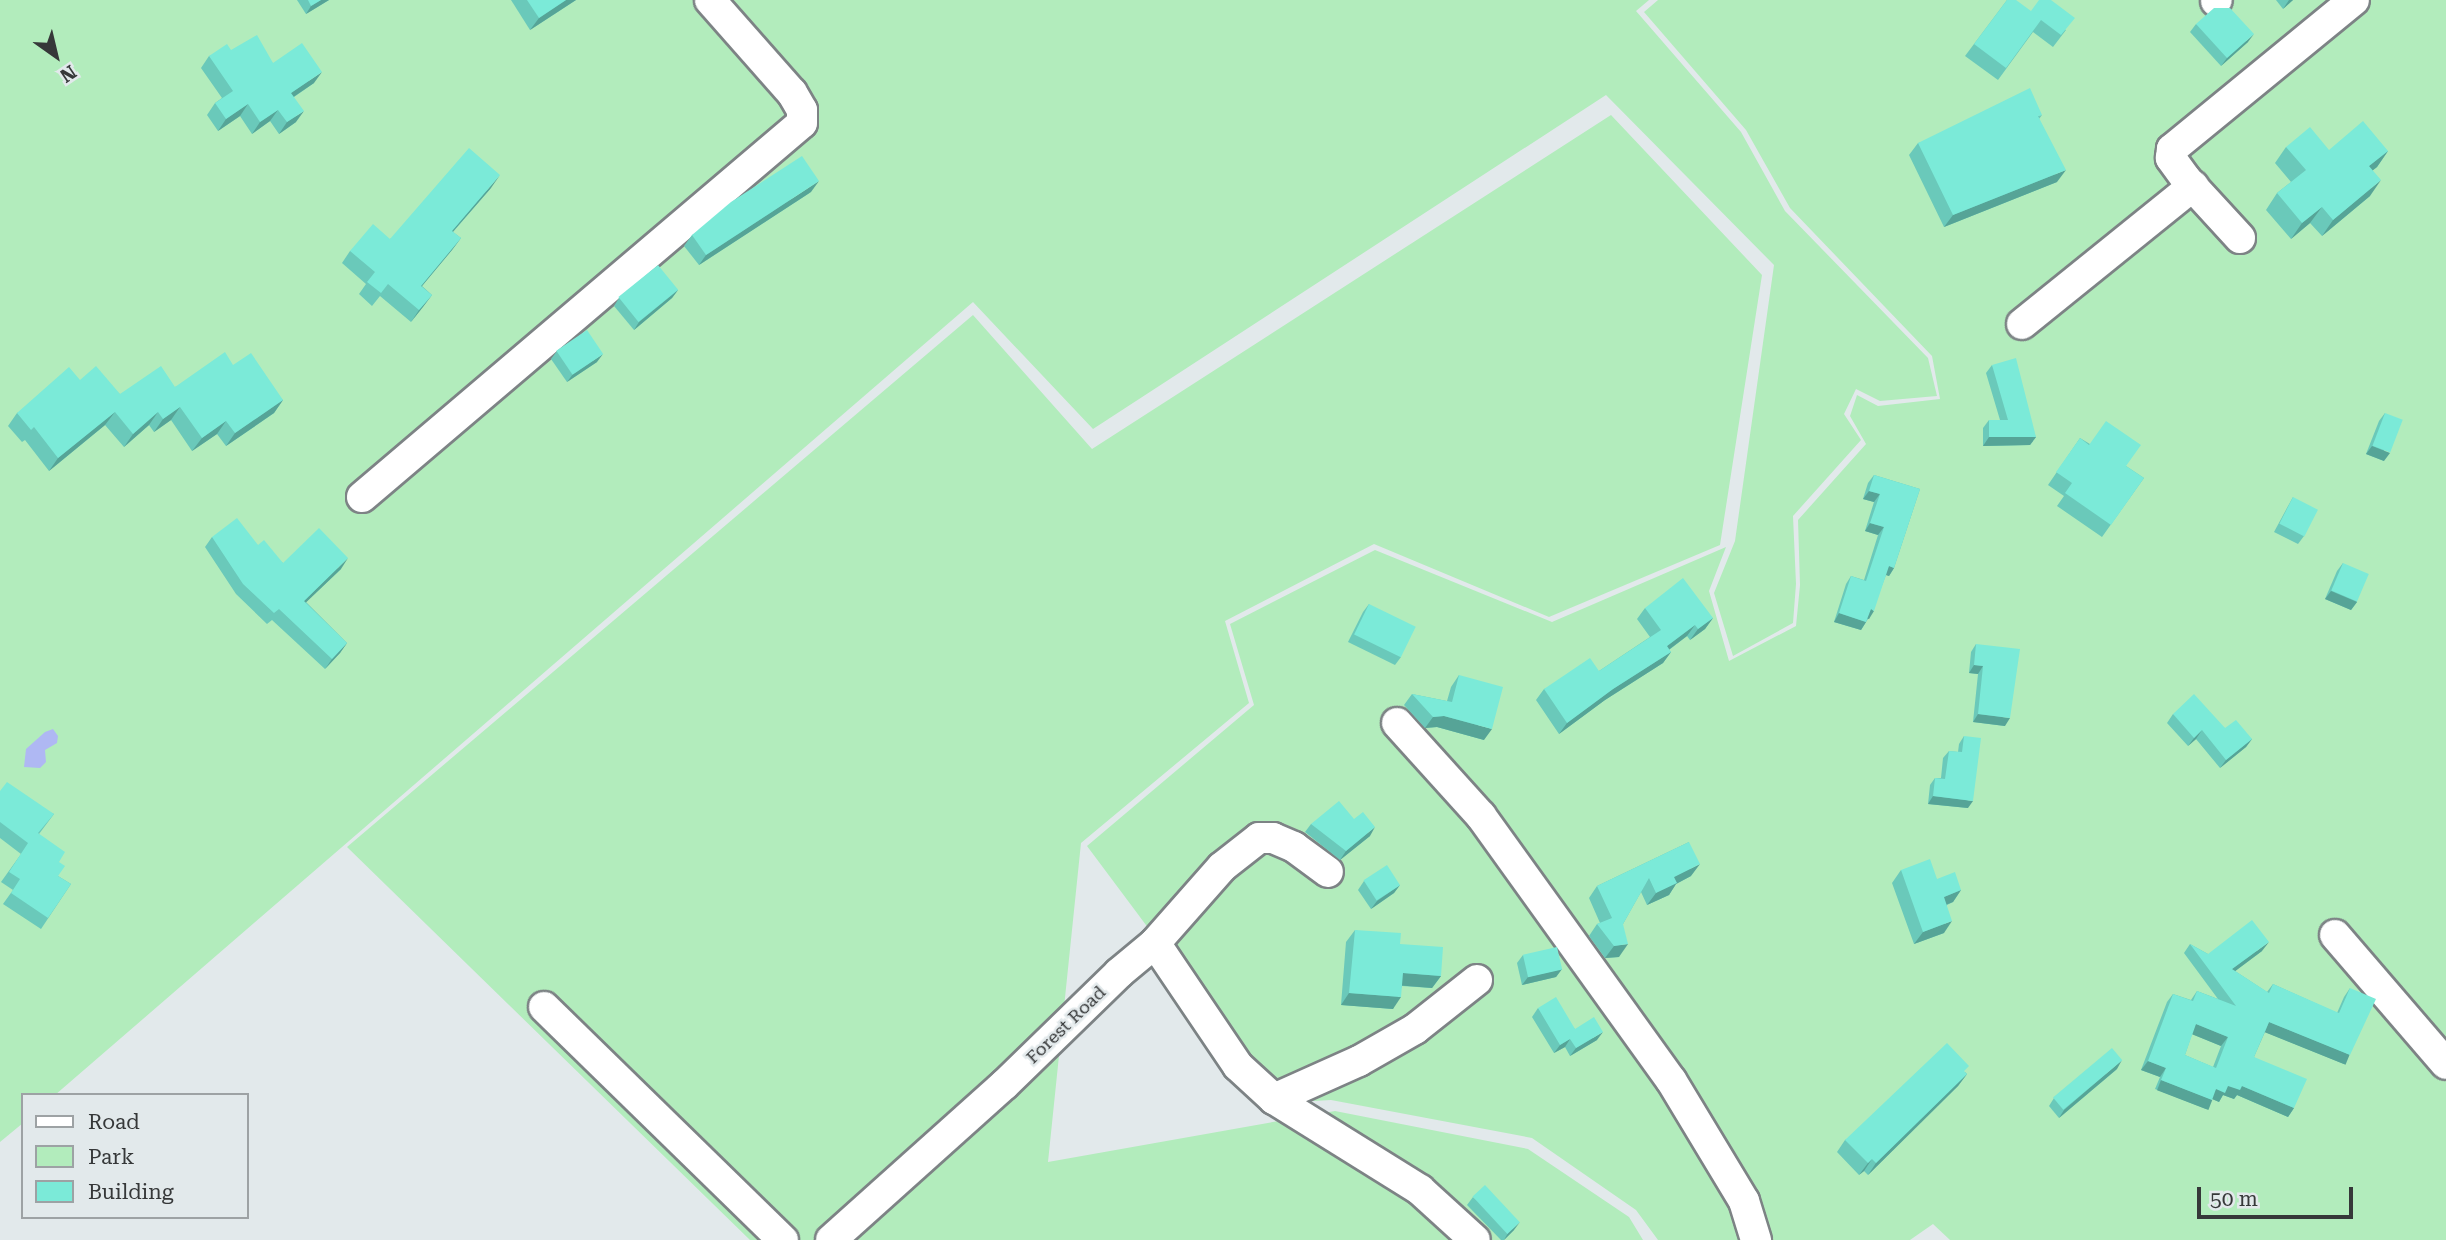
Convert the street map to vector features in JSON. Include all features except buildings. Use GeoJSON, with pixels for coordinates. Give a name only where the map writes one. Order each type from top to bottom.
{"type":"FeatureCollection","features":[{"type":"Feature","properties":{"kind":"street"},"geometry":{"type":"LineString","coordinates":[[362,497],[802,123],[802,110],[792,93],[710,0]]}},
{"type":"Feature","properties":{"kind":"street"},"geometry":{"type":"LineString","coordinates":[[2240,238],[2193,186],[2172,158],[2172,149],[2354,0]]}},
{"type":"Feature","properties":{"kind":"street"},"geometry":{"type":"LineString","coordinates":[[2022,324],[2193,186]]}},
{"type":"Feature","properties":{"kind":"street"},"geometry":{"type":"LineString","coordinates":[[1398,723],[1481,816],[1671,1080],[1744,1201],[1756,1240]]}},
{"type":"Feature","properties":{"kind":"street","name":"Forest Road"},"geometry":{"type":"LineString","coordinates":[[831,1240],[1004,1085],[1119,973],[1155,943],[1222,867],[1259,838],[1273,838],[1294,847],[1328,872]]}},
{"type":"Feature","properties":{"kind":"street"},"geometry":{"type":"LineString","coordinates":[[2334,935],[2446,1063]]}},
{"type":"Feature","properties":{"kind":"street"},"geometry":{"type":"LineString","coordinates":[[1155,943],[1238,1066],[1274,1099],[1420,1190],[1475,1240]]}},
{"type":"Feature","properties":{"kind":"street"},"geometry":{"type":"LineString","coordinates":[[1274,1099],[1359,1061],[1415,1029],[1477,980]]}},
{"type":"Feature","properties":{"kind":"street"},"geometry":{"type":"LineString","coordinates":[[544,1007],[783,1240]]}},
{"type":"Feature","properties":{"kind":"green space"},"geometry":{"type":"Polygon","coordinates":[[[0,0],[1649,0],[1636,11],[1741,132],[1785,211],[1928,358],[1937,396],[1880,401],[1856,389],[1844,414],[1861,440],[1793,516],[1796,584],[1793,623],[1733,656],[1714,593],[1735,541],[1774,265],[1606,95],[1093,429],[973,302],[57,1093],[21,1093],[21,1125],[0,1142],[0,0]]]}},
{"type":"Feature","properties":{"kind":"green space"},"geometry":{"type":"Polygon","coordinates":[[[1658,0],[2446,0],[2446,1240],[1950,1240],[1933,1224],[1910,1240],[1658,1240],[1636,1210],[1532,1138],[1331,1100],[1297,1102],[1246,1059],[1087,846],[1254,705],[1230,624],[1375,550],[1552,622],[1726,547],[1709,591],[1729,661],[1796,626],[1800,585],[1798,520],[1866,444],[1850,416],[1857,395],[1878,406],[1940,399],[1932,356],[1790,208],[1746,130],[1644,12],[1658,0]]]}},
{"type":"Feature","properties":{"kind":"green space"},"geometry":{"type":"Polygon","coordinates":[[[1611,115],[1762,275],[1720,545],[1549,617],[1374,544],[1225,621],[1249,703],[1081,843],[1048,1162],[1335,1111],[1528,1149],[1629,1217],[1643,1240],[750,1240],[347,847],[973,315],[1092,449],[1611,115]]]}},
{"type":"Feature","properties":{"kind":"water"},"geometry":{"type":"Polygon","coordinates":[[[53,729],[58,736],[57,743],[45,750],[46,762],[40,768],[24,767],[26,749],[45,732],[53,729]]]}}]}
